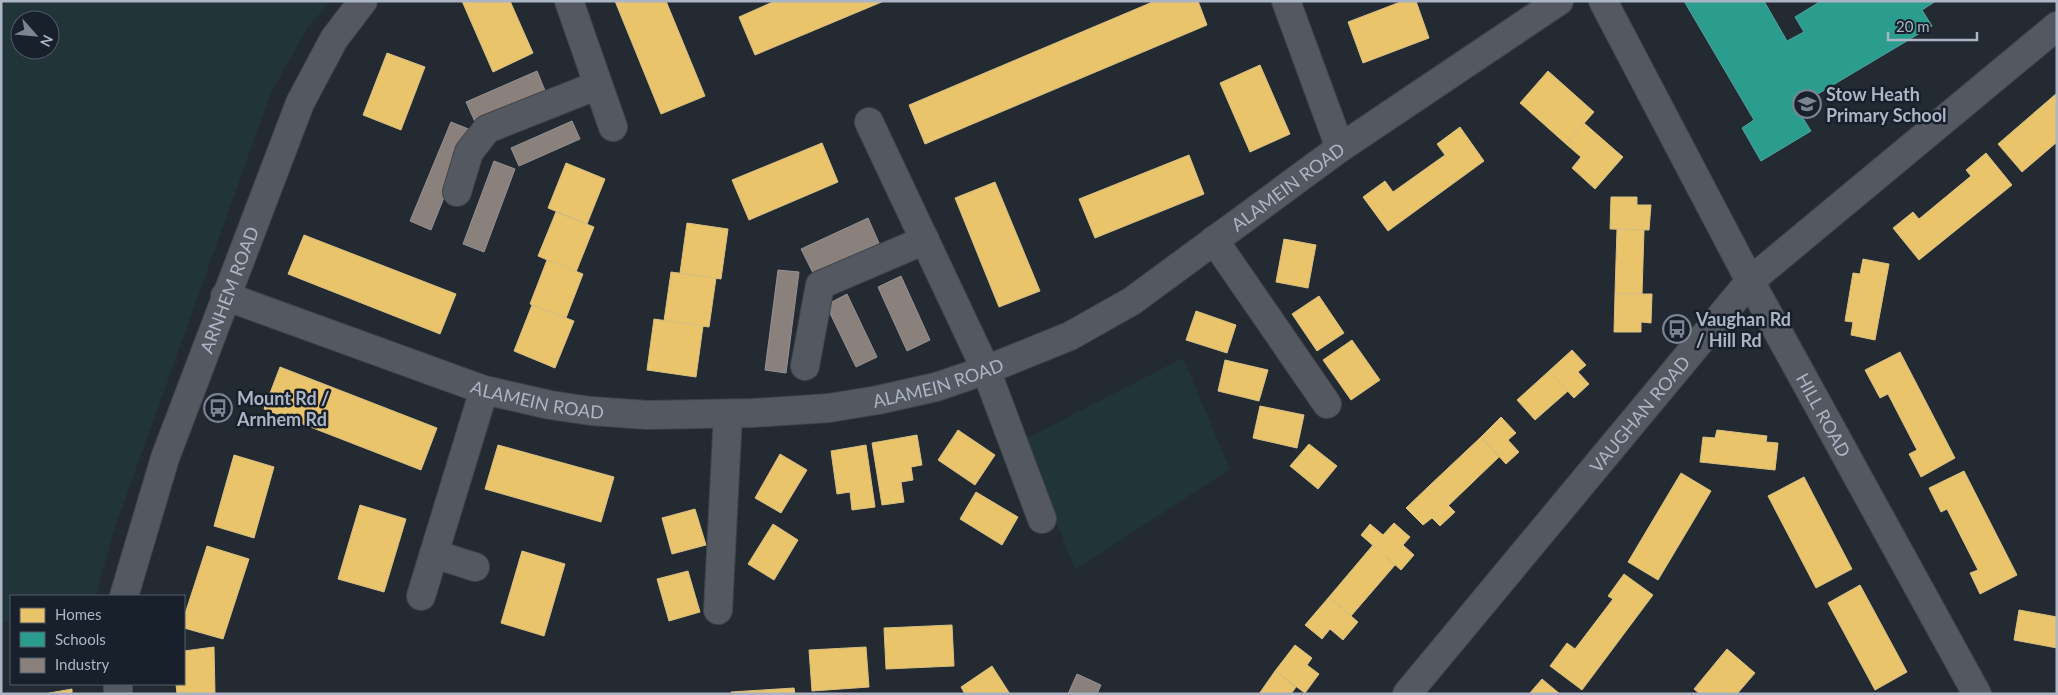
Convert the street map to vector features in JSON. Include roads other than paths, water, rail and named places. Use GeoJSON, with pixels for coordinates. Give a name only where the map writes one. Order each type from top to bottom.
{"type":"FeatureCollection","features":[{"type":"Feature","properties":{"kind":"street","name":"ARNHEM ROAD"},"geometry":{"type":"LineString","coordinates":[[124,594],[165,458],[300,103],[334,39],[363,1]]}},
{"type":"Feature","properties":{"kind":"street"},"geometry":{"type":"LineString","coordinates":[[569,1],[613,127]]}},
{"type":"Feature","properties":{"kind":"street"},"geometry":{"type":"LineString","coordinates":[[1286,1],[1340,148]]}},
{"type":"Feature","properties":{"kind":"street","name":"ALAMEIN ROAD"},"geometry":{"type":"LineString","coordinates":[[226,296],[484,390],[550,405],[591,411],[647,415],[728,414],[829,408],[878,400],[936,387],[986,370],[1070,336],[1117,310],[1132,301],[1340,148],[1559,1]]}},
{"type":"Feature","properties":{"kind":"street","name":"HILL ROAD"},"geometry":{"type":"LineString","coordinates":[[1603,1],[1750,281],[1977,694]]}},
{"type":"Feature","properties":{"kind":"street","name":"VAUGHAN ROAD"},"geometry":{"type":"LineString","coordinates":[[1407,694],[1750,281],[2057,26]]}},
{"type":"Feature","properties":{"kind":"street"},"geometry":{"type":"LineString","coordinates":[[457,192],[469,152],[487,129],[598,85]]}},
{"type":"Feature","properties":{"kind":"street"},"geometry":{"type":"LineString","coordinates":[[869,122],[986,370],[1042,518]]}},
{"type":"Feature","properties":{"kind":"street"},"geometry":{"type":"LineString","coordinates":[[805,366],[820,285],[925,240]]}},
{"type":"Feature","properties":{"kind":"street"},"geometry":{"type":"LineString","coordinates":[[1214,240],[1327,404]]}},
{"type":"Feature","properties":{"kind":"street"},"geometry":{"type":"LineString","coordinates":[[421,596],[484,390]]}},
{"type":"Feature","properties":{"kind":"street"},"geometry":{"type":"LineString","coordinates":[[718,610],[728,414]]}},
{"type":"Feature","properties":{"kind":"street"},"geometry":{"type":"LineString","coordinates":[[434,554],[476,567]]}},
{"type":"Feature","properties":{"kind":"place","name":"Stow Heath Primary School"},"geometry":{"type":"Point","coordinates":[1807,104]}},
{"type":"Feature","properties":{"kind":"place","name":"Vaughan Rd / Hill Rd"},"geometry":{"type":"Point","coordinates":[1677,329]}},
{"type":"Feature","properties":{"kind":"place","name":"Mount Rd / Arnhem Rd"},"geometry":{"type":"Point","coordinates":[218,408]}}]}
